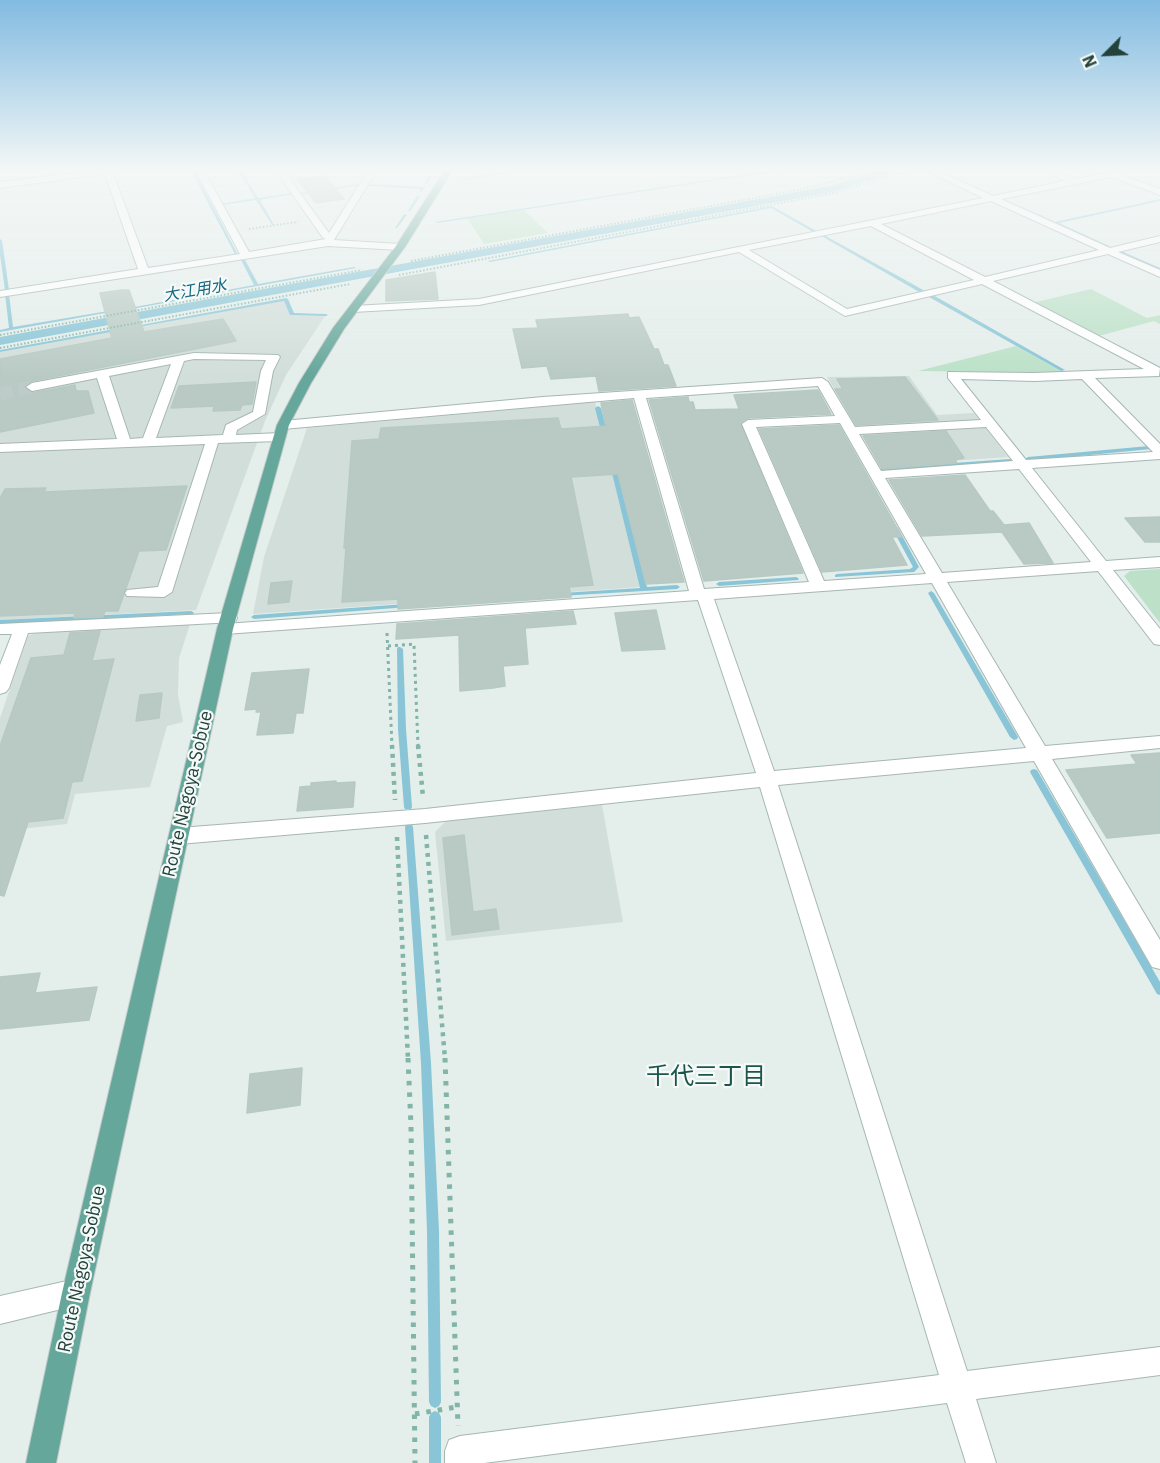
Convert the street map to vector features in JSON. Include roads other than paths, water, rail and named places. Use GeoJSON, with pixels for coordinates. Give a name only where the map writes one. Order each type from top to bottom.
{"type":"FeatureCollection","features":[{"type":"Feature","properties":{"kind":"main road","name":"Route Nagoya-Sobue"},"geometry":{"type":"LineString","coordinates":[[41,1463],[76,1293],[227,623],[282,431],[311,374],[339,328],[405,239]]}},
{"type":"Feature","properties":{"kind":"street"},"geometry":{"type":"LineString","coordinates":[[133,239],[144,272]]}},
{"type":"Feature","properties":{"kind":"street"},"geometry":{"type":"LineString","coordinates":[[237,239],[246,256]]}},
{"type":"Feature","properties":{"kind":"street"},"geometry":{"type":"LineString","coordinates":[[353,309],[479,302],[796,239]]}},
{"type":"Feature","properties":{"kind":"street"},"geometry":{"type":"LineString","coordinates":[[903,239],[1160,372]]}},
{"type":"Feature","properties":{"kind":"street"},"geometry":{"type":"LineString","coordinates":[[1084,239],[1160,274]]}},
{"type":"Feature","properties":{"kind":"street"},"geometry":{"type":"LineString","coordinates":[[742,250],[845,313],[1159,239]]}},
{"type":"Feature","properties":{"kind":"street"},"geometry":{"type":"LineString","coordinates":[[0,294],[246,256],[330,240],[400,247]]}},
{"type":"Feature","properties":{"kind":"street"},"geometry":{"type":"LineString","coordinates":[[32,387],[194,356],[274,357],[267,371],[259,414],[231,428],[221,439],[164,592],[133,593]]}},
{"type":"Feature","properties":{"kind":"street"},"geometry":{"type":"LineString","coordinates":[[148,442],[179,359]]}},
{"type":"Feature","properties":{"kind":"street"},"geometry":{"type":"LineString","coordinates":[[1160,372],[1086,376],[952,375],[1160,640]]}},
{"type":"Feature","properties":{"kind":"street"},"geometry":{"type":"LineString","coordinates":[[102,374],[125,443]]}},
{"type":"Feature","properties":{"kind":"street"},"geometry":{"type":"LineString","coordinates":[[1086,376],[1160,453]]}},
{"type":"Feature","properties":{"kind":"street"},"geometry":{"type":"LineString","coordinates":[[0,448],[221,439],[543,401],[822,382],[1160,960]]}},
{"type":"Feature","properties":{"kind":"street"},"geometry":{"type":"LineString","coordinates":[[639,394],[701,594],[767,779],[981,1463]]}},
{"type":"Feature","properties":{"kind":"street"},"geometry":{"type":"LineString","coordinates":[[818,586],[747,424],[990,423]]}},
{"type":"Feature","properties":{"kind":"street"},"geometry":{"type":"LineString","coordinates":[[876,475],[1160,453]]}},
{"type":"Feature","properties":{"kind":"street"},"geometry":{"type":"LineString","coordinates":[[0,629],[387,617],[1160,562]]}},
{"type":"Feature","properties":{"kind":"street"},"geometry":{"type":"LineString","coordinates":[[0,688],[22,628]]}},
{"type":"Feature","properties":{"kind":"street"},"geometry":{"type":"LineString","coordinates":[[179,836],[425,816],[767,779],[1160,742]]}},
{"type":"Feature","properties":{"kind":"street"},"geometry":{"type":"LineString","coordinates":[[0,1310],[76,1293]]}},
{"type":"Feature","properties":{"kind":"street"},"geometry":{"type":"LineString","coordinates":[[460,1457],[957,1387],[1160,1361]]}},
{"type":"Feature","properties":{"kind":"water"},"geometry":{"type":"Polygon","coordinates":[[[537,239],[575,239],[0,345],[0,337],[537,239]]]}},
{"type":"Feature","properties":{"kind":"waterway"},"geometry":{"type":"LineString","coordinates":[[229,239],[237,254]]}},
{"type":"Feature","properties":{"kind":"waterway"},"geometry":{"type":"LineString","coordinates":[[490,261],[603,239]]}},
{"type":"Feature","properties":{"kind":"waterway"},"geometry":{"type":"LineString","coordinates":[[830,239],[923,292]]}},
{"type":"Feature","properties":{"kind":"waterway"},"geometry":{"type":"LineString","coordinates":[[1091,239],[1108,247]]}},
{"type":"Feature","properties":{"kind":"waterway"},"geometry":{"type":"LineString","coordinates":[[0,240],[7,290]]}},
{"type":"Feature","properties":{"kind":"waterway"},"geometry":{"type":"LineString","coordinates":[[1121,252],[1160,270]]}},
{"type":"Feature","properties":{"kind":"waterway"},"geometry":{"type":"LineString","coordinates":[[242,258],[256,285]]}},
{"type":"Feature","properties":{"kind":"waterway","name":"大江用水"},"geometry":{"type":"LineString","coordinates":[[126,309],[354,268]]}},
{"type":"Feature","properties":{"kind":"waterway"},"geometry":{"type":"LineString","coordinates":[[7,294],[11,329]]}},
{"type":"Feature","properties":{"kind":"waterway"},"geometry":{"type":"LineString","coordinates":[[931,296],[1063,370]]}},
{"type":"Feature","properties":{"kind":"waterway"},"geometry":{"type":"LineString","coordinates":[[132,327],[286,299],[292,314],[326,315]]}},
{"type":"Feature","properties":{"kind":"waterway"},"geometry":{"type":"LineString","coordinates":[[0,331],[114,311]]}},
{"type":"Feature","properties":{"kind":"waterway"},"geometry":{"type":"LineString","coordinates":[[0,351],[120,329]]}},
{"type":"Feature","properties":{"kind":"waterway"},"geometry":{"type":"LineString","coordinates":[[598,408],[605,435]]}},
{"type":"Feature","properties":{"kind":"waterway"},"geometry":{"type":"LineString","coordinates":[[1028,459],[1149,448]]}},
{"type":"Feature","properties":{"kind":"waterway"},"geometry":{"type":"LineString","coordinates":[[883,470],[1010,461]]}},
{"type":"Feature","properties":{"kind":"waterway"},"geometry":{"type":"LineString","coordinates":[[613,465],[644,589]]}},
{"type":"Feature","properties":{"kind":"waterway"},"geometry":{"type":"LineString","coordinates":[[837,576],[912,571],[916,567],[895,528]]}},
{"type":"Feature","properties":{"kind":"waterway"},"geometry":{"type":"LineString","coordinates":[[719,584],[796,579]]}},
{"type":"Feature","properties":{"kind":"waterway"},"geometry":{"type":"LineString","coordinates":[[562,595],[677,587]]}},
{"type":"Feature","properties":{"kind":"waterway"},"geometry":{"type":"LineString","coordinates":[[931,593],[1014,737]]}},
{"type":"Feature","properties":{"kind":"waterway"},"geometry":{"type":"LineString","coordinates":[[254,617],[406,606]]}},
{"type":"Feature","properties":{"kind":"waterway"},"geometry":{"type":"LineString","coordinates":[[0,622],[191,613]]}},
{"type":"Feature","properties":{"kind":"waterway"},"geometry":{"type":"LineString","coordinates":[[400,649],[402,729],[408,807]]}},
{"type":"Feature","properties":{"kind":"waterway"},"geometry":{"type":"LineString","coordinates":[[1034,772],[1160,991]]}},
{"type":"Feature","properties":{"kind":"waterway"},"geometry":{"type":"LineString","coordinates":[[409,827],[426,1063],[433,1231],[435,1402]]}},
{"type":"Feature","properties":{"kind":"waterway"},"geometry":{"type":"LineString","coordinates":[[435,1417],[435,1463]]}},
{"type":"Feature","properties":{"kind":"tunnel"},"geometry":{"type":"LineString","coordinates":[[0,394],[32,387]]}},
{"type":"Feature","properties":{"kind":"district","name":"千代三丁目"},"geometry":{"type":"Point","coordinates":[706,1077]}}]}
